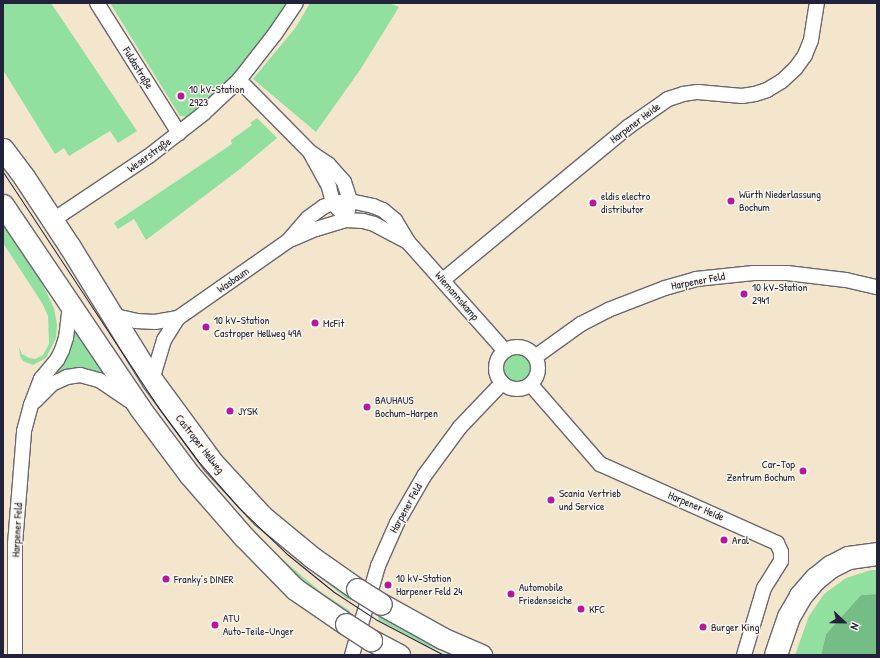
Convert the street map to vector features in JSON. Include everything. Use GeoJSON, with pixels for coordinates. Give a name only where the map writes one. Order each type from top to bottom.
{"type":"FeatureCollection","features":[{"type":"Feature","properties":{"kind":"highway"},"geometry":{"type":"LineString","coordinates":[[776,655],[792,612],[801,596],[816,579],[830,567],[849,558],[877,554]]}},
{"type":"Feature","properties":{"kind":"highway"},"geometry":{"type":"LineString","coordinates":[[785,655],[792,632],[808,600],[822,585],[837,574],[861,564],[877,562]]}},
{"type":"Feature","properties":{"kind":"main road","name":"Castroper Hellweg"},"geometry":{"type":"LineString","coordinates":[[3,149],[53,220],[152,380],[213,463],[262,516],[313,558],[357,589],[442,638],[481,655]]}},
{"type":"Feature","properties":{"kind":"main road"},"geometry":{"type":"LineString","coordinates":[[3,205],[139,407],[189,474],[264,558],[296,589],[346,624],[399,655]]}},
{"type":"Feature","properties":{"kind":"street","name":"Fuldastraße"},"geometry":{"type":"LineString","coordinates":[[97,3],[179,133]]}},
{"type":"Feature","properties":{"kind":"street","name":"Weserstraße"},"geometry":{"type":"LineString","coordinates":[[53,220],[149,156],[204,113],[239,80],[275,34],[296,3]]}},
{"type":"Feature","properties":{"kind":"street","name":"Harpener Heide"},"geometry":{"type":"LineString","coordinates":[[443,280],[628,127],[668,99],[698,92],[742,96],[755,94],[767,90],[782,81],[795,69],[805,55],[811,40],[817,3]]}},
{"type":"Feature","properties":{"kind":"street"},"geometry":{"type":"LineString","coordinates":[[239,80],[310,152],[328,164],[344,182],[350,201],[346,220]]}},
{"type":"Feature","properties":{"kind":"street"},"geometry":{"type":"LineString","coordinates":[[310,152],[329,187],[333,203],[346,220]]}},
{"type":"Feature","properties":{"kind":"street","name":"Wiemannskamp"},"geometry":{"type":"LineString","coordinates":[[350,201],[373,206],[383,210],[395,220],[408,242],[506,351]]}},
{"type":"Feature","properties":{"kind":"street","name":"Wasbaum"},"geometry":{"type":"LineString","coordinates":[[288,241],[308,218],[323,206],[350,201]]}},
{"type":"Feature","properties":{"kind":"street","name":"Wiemannskamp"},"geometry":{"type":"LineString","coordinates":[[346,220],[363,220],[374,224],[408,242]]}},
{"type":"Feature","properties":{"kind":"street","name":"Wasbaum"},"geometry":{"type":"LineString","coordinates":[[152,380],[164,340],[178,318],[288,241],[316,229],[346,220]]}},
{"type":"Feature","properties":{"kind":"street","name":"Harpener Feld"},"geometry":{"type":"LineString","coordinates":[[535,357],[581,324],[608,310],[659,290],[696,280],[754,273],[787,274],[846,280],[877,287]]}},
{"type":"Feature","properties":{"kind":"street","name":"Harpener Feld"},"geometry":{"type":"LineString","coordinates":[[15,655],[9,626],[24,431],[30,405],[41,379],[57,360],[62,350],[66,338],[70,303]]}},
{"type":"Feature","properties":{"kind":"street","name":"Wasbaum"},"geometry":{"type":"LineString","coordinates":[[111,315],[136,321],[155,322],[178,318]]}},
{"type":"Feature","properties":{"kind":"street"},"geometry":{"type":"LineString","coordinates":[[518,347],[526,349],[535,357],[539,369],[536,378],[531,385],[520,390],[510,388],[502,383],[496,368],[498,361],[506,351],[518,347]]}},
{"type":"Feature","properties":{"kind":"street"},"geometry":{"type":"LineString","coordinates":[[30,405],[52,384],[67,377],[80,376],[99,380],[119,392],[139,407]]}},
{"type":"Feature","properties":{"kind":"street","name":"Harpener Feld"},"geometry":{"type":"LineString","coordinates":[[352,655],[378,566],[397,523],[424,476],[460,427],[502,383]]}},
{"type":"Feature","properties":{"kind":"street","name":"Harpener Heide"},"geometry":{"type":"LineString","coordinates":[[531,385],[600,464],[777,543],[781,552],[781,561],[764,588],[744,655]]}},
{"type":"Feature","properties":{"kind":"green space"},"geometry":{"type":"Polygon","coordinates":[[[3,3],[51,3],[137,131],[118,143],[110,131],[69,156],[64,148],[55,154],[3,70],[3,3]]]}},
{"type":"Feature","properties":{"kind":"green space"},"geometry":{"type":"Polygon","coordinates":[[[110,3],[290,3],[258,46],[227,83],[188,117],[180,116],[110,3]]]}},
{"type":"Feature","properties":{"kind":"green space"},"geometry":{"type":"Polygon","coordinates":[[[310,3],[389,3],[399,7],[360,70],[316,132],[253,79],[296,27],[310,3]]]}},
{"type":"Feature","properties":{"kind":"green space"},"geometry":{"type":"Polygon","coordinates":[[[257,118],[277,138],[240,169],[146,240],[134,219],[118,229],[114,223],[232,144],[231,140],[252,125],[250,123],[257,118]]]}},
{"type":"Feature","properties":{"kind":"green space"},"geometry":{"type":"Polygon","coordinates":[[[24,215],[142,396],[199,473],[244,524],[269,548],[321,592],[350,611],[348,617],[291,575],[242,526],[199,475],[158,423],[20,217],[24,215]]]}},
{"type":"Feature","properties":{"kind":"green space"},"geometry":{"type":"Polygon","coordinates":[[[3,224],[8,228],[7,230],[30,264],[32,263],[54,308],[57,325],[56,338],[46,358],[33,365],[23,361],[20,356],[19,347],[22,354],[29,358],[35,359],[43,355],[49,344],[48,316],[42,303],[3,243],[3,224]]]}},
{"type":"Feature","properties":{"kind":"green space"},"geometry":{"type":"Polygon","coordinates":[[[75,269],[145,383],[209,469],[265,529],[308,564],[354,596],[353,600],[347,599],[284,549],[244,510],[208,470],[160,406],[130,362],[72,271],[75,269]]]}},
{"type":"Feature","properties":{"kind":"green space"},"geometry":{"type":"Polygon","coordinates":[[[73,326],[111,379],[48,378],[73,326]]]}},
{"type":"Feature","properties":{"kind":"green space"},"geometry":{"type":"Polygon","coordinates":[[[517,355],[526,359],[530,368],[526,377],[517,381],[508,377],[504,368],[508,359],[517,355]]]}},
{"type":"Feature","properties":{"kind":"green space"},"geometry":{"type":"Polygon","coordinates":[[[871,570],[877,570],[877,594],[861,595],[826,634],[821,655],[795,655],[809,616],[824,594],[846,578],[871,570]]]}},
{"type":"Feature","properties":{"kind":"green space"},"geometry":{"type":"Polygon","coordinates":[[[877,594],[877,655],[821,655],[826,634],[861,595],[877,594]]]}},
{"type":"Feature","properties":{"kind":"green space"},"geometry":{"type":"Polygon","coordinates":[[[379,611],[464,655],[450,655],[426,645],[379,620],[379,611]]]}},
{"type":"Feature","properties":{"kind":"tram line"},"geometry":{"type":"LineString","coordinates":[[3,172],[158,407],[198,461],[239,508],[287,554],[334,592],[377,620],[444,655]]}},
{"type":"Feature","properties":{"kind":"place","name":"10 kV-Station 2923"},"geometry":{"type":"Point","coordinates":[181,96]}},
{"type":"Feature","properties":{"kind":"place","name":"Würth Niederlassung Bochum"},"geometry":{"type":"Point","coordinates":[731,201]}},
{"type":"Feature","properties":{"kind":"place","name":"eldis electro distributor"},"geometry":{"type":"Point","coordinates":[593,203]}},
{"type":"Feature","properties":{"kind":"place","name":"10 kV-Station 2941"},"geometry":{"type":"Point","coordinates":[744,294]}},
{"type":"Feature","properties":{"kind":"place","name":"McFit"},"geometry":{"type":"Point","coordinates":[315,323]}},
{"type":"Feature","properties":{"kind":"place","name":"10 kV-Station Castroper Hellweg 49A"},"geometry":{"type":"Point","coordinates":[206,327]}},
{"type":"Feature","properties":{"kind":"place","name":"BAUHAUS Bochum-Harpen"},"geometry":{"type":"Point","coordinates":[367,407]}},
{"type":"Feature","properties":{"kind":"place","name":"JYSK"},"geometry":{"type":"Point","coordinates":[230,411]}},
{"type":"Feature","properties":{"kind":"place","name":"Car-Top Zentrum Bochum"},"geometry":{"type":"Point","coordinates":[803,471]}},
{"type":"Feature","properties":{"kind":"place","name":"Scania Vertrieb und Service"},"geometry":{"type":"Point","coordinates":[551,500]}},
{"type":"Feature","properties":{"kind":"place","name":"Aral"},"geometry":{"type":"Point","coordinates":[724,540]}},
{"type":"Feature","properties":{"kind":"place","name":"Franky’s DINER"},"geometry":{"type":"Point","coordinates":[166,579]}},
{"type":"Feature","properties":{"kind":"place","name":"10 kV-Station Harpener Feld 24"},"geometry":{"type":"Point","coordinates":[388,585]}},
{"type":"Feature","properties":{"kind":"place","name":"Automobile Friedenseiche"},"geometry":{"type":"Point","coordinates":[511,594]}},
{"type":"Feature","properties":{"kind":"place","name":"KFC"},"geometry":{"type":"Point","coordinates":[581,609]}},
{"type":"Feature","properties":{"kind":"place","name":"ATU Auto-Teile-Unger"},"geometry":{"type":"Point","coordinates":[215,625]}},
{"type":"Feature","properties":{"kind":"place","name":"Burger King"},"geometry":{"type":"Point","coordinates":[703,627]}}]}
